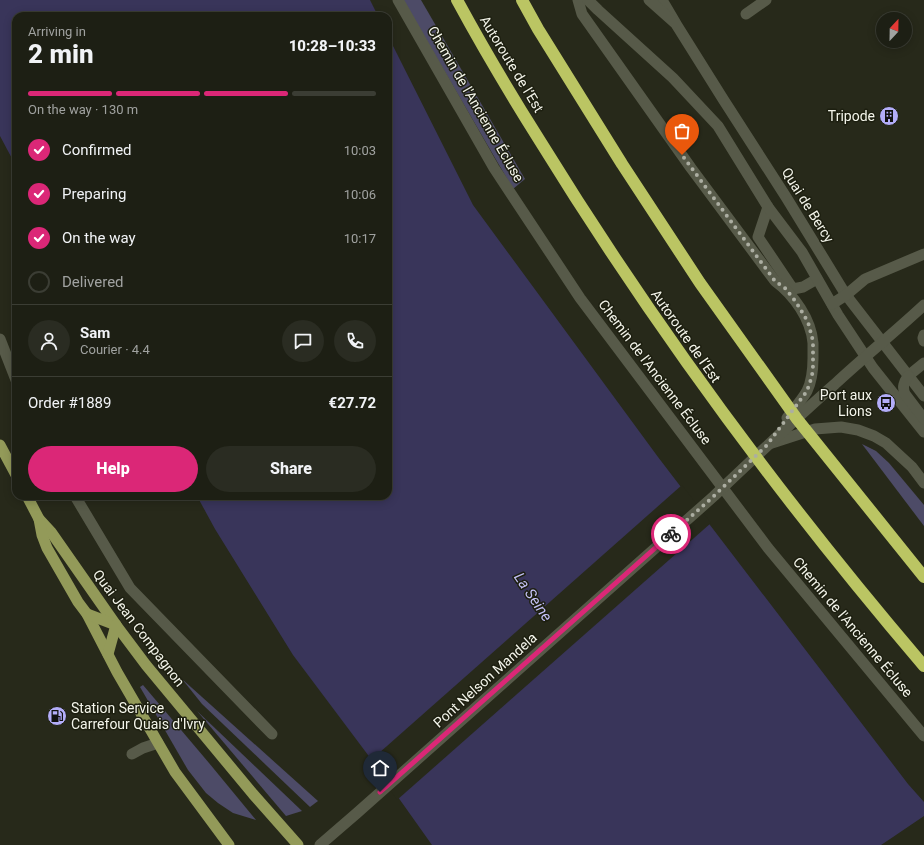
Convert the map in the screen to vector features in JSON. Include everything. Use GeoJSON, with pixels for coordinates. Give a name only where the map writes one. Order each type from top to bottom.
{"type":"FeatureCollection","features":[{"type":"Feature","properties":{"kind":"highway","name":"Autoroute de l’Est"},"geometry":{"type":"LineString","coordinates":[[457,0],[508,90],[564,180],[653,315],[724,414],[802,518],[843,570],[924,666]]}},
{"type":"Feature","properties":{"kind":"highway"},"geometry":{"type":"LineString","coordinates":[[522,0],[538,29],[622,164],[700,283],[797,419],[924,577]]}},
{"type":"Feature","properties":{"kind":"main road","name":"Chemin de l'Ancienne Écluse"},"geometry":{"type":"LineString","coordinates":[[398,0],[494,168],[580,298],[768,548],[924,736]]}},
{"type":"Feature","properties":{"kind":"main road"},"geometry":{"type":"LineString","coordinates":[[578,0],[582,14],[691,168],[775,281],[785,288],[796,302],[808,322],[813,341],[812,376],[807,391],[767,445]]}},
{"type":"Feature","properties":{"kind":"main road"},"geometry":{"type":"LineString","coordinates":[[588,0],[673,78],[718,126],[768,207],[802,252],[832,304],[873,368],[924,432]]}},
{"type":"Feature","properties":{"kind":"main road","name":"Quai de Bercy"},"geometry":{"type":"LineString","coordinates":[[648,0],[676,24]]}},
{"type":"Feature","properties":{"kind":"main road","name":"Quai de Bercy"},"geometry":{"type":"LineString","coordinates":[[662,0],[786,197],[846,296],[924,396]]}},
{"type":"Feature","properties":{"kind":"main road"},"geometry":{"type":"LineString","coordinates":[[746,14],[766,0]]}},
{"type":"Feature","properties":{"kind":"main road"},"geometry":{"type":"LineString","coordinates":[[768,207],[758,237],[793,289],[803,287],[817,278]]}},
{"type":"Feature","properties":{"kind":"main road"},"geometry":{"type":"LineString","coordinates":[[832,304],[846,296],[864,278],[924,254]]}},
{"type":"Feature","properties":{"kind":"main road","name":"Pont Nelson Mandela"},"geometry":{"type":"LineString","coordinates":[[320,845],[714,496],[834,384],[924,305]]}},
{"type":"Feature","properties":{"kind":"main road"},"geometry":{"type":"LineString","coordinates":[[924,335],[922,338],[924,341]]}},
{"type":"Feature","properties":{"kind":"main road"},"geometry":{"type":"LineString","coordinates":[[0,339],[12,370]]}},
{"type":"Feature","properties":{"kind":"main road"},"geometry":{"type":"LineString","coordinates":[[924,362],[908,376],[903,390],[924,419]]}},
{"type":"Feature","properties":{"kind":"main road"},"geometry":{"type":"LineString","coordinates":[[767,445],[815,429],[841,427],[858,430],[874,436],[886,443],[912,467],[924,483]]}},
{"type":"Feature","properties":{"kind":"main road"},"geometry":{"type":"LineString","coordinates":[[0,445],[12,468]]}},
{"type":"Feature","properties":{"kind":"main road","name":"Quai Jean Compagnon"},"geometry":{"type":"LineString","coordinates":[[29,500],[39,519],[51,532],[146,665],[253,794],[298,845]]}},
{"type":"Feature","properties":{"kind":"main road"},"geometry":{"type":"LineString","coordinates":[[77,500],[130,588],[272,734]]}},
{"type":"Feature","properties":{"kind":"main road"},"geometry":{"type":"LineString","coordinates":[[39,519],[42,535],[48,548],[78,602],[87,614],[158,743],[175,772],[229,845]]}},
{"type":"Feature","properties":{"kind":"main road"},"geometry":{"type":"LineString","coordinates":[[87,614],[116,625],[108,654]]}},
{"type":"Feature","properties":{"kind":"main road"},"geometry":{"type":"LineString","coordinates":[[132,754],[158,743]]}},
{"type":"Feature","properties":{"kind":"shaded area"},"geometry":{"type":"Polygon","coordinates":[[[403,0],[421,0],[525,179],[513,189],[403,0]]]}},
{"type":"Feature","properties":{"kind":"shaded area"},"geometry":{"type":"Polygon","coordinates":[[[862,444],[876,451],[889,463],[924,505],[924,526],[862,444]]]}},
{"type":"Feature","properties":{"kind":"shaded area"},"geometry":{"type":"Polygon","coordinates":[[[182,679],[318,801],[310,807],[202,704],[182,679]]]}},
{"type":"Feature","properties":{"kind":"shaded area"},"geometry":{"type":"Polygon","coordinates":[[[143,685],[256,820],[233,813],[206,793],[188,770],[140,687],[143,685]]]}},
{"type":"Feature","properties":{"kind":"shaded area"},"geometry":{"type":"Polygon","coordinates":[[[197,711],[302,811],[286,816],[197,711]]]}},
{"type":"Feature","properties":{"kind":"water"},"geometry":{"type":"Polygon","coordinates":[[[0,0],[370,0],[376,12],[12,12],[12,158],[0,136],[0,0]]]}},
{"type":"Feature","properties":{"kind":"water","name":"La Seine"},"geometry":{"type":"Polygon","coordinates":[[[392,44],[473,205],[658,457],[908,784],[924,802],[924,845],[432,845],[371,759],[293,655],[215,529],[199,500],[392,500],[392,44]]]}},
{"type":"Feature","properties":{"kind":"pier"},"geometry":{"type":"Polygon","coordinates":[[[682,485],[711,523],[397,800],[370,761],[682,485]]]}},
{"type":"Feature","properties":{"kind":"pier"},"geometry":{"type":"Polygon","coordinates":[[[924,816],[924,845],[881,845],[893,837],[924,816]]]}},
{"type":"Feature","properties":{"kind":"way so far"},"geometry":{"type":"LineString","coordinates":[[671,534],[714,496],[767,445],[807,391],[812,376],[813,366],[813,341],[808,322],[796,302],[785,288],[775,281],[682,155]]}},
{"type":"Feature","properties":{"kind":"place","name":"Tripode"},"geometry":{"type":"Point","coordinates":[889,116]}},
{"type":"Feature","properties":{"kind":"place","name":"Port aux Lions"},"geometry":{"type":"Point","coordinates":[886,403]}},
{"type":"Feature","properties":{"kind":"place","name":"Station Service Carrefour Quais d'Ivry"},"geometry":{"type":"Point","coordinates":[57,716]}},
{"type":"Feature","properties":{"kind":"route"},"geometry":{"type":"LineString","coordinates":[[380,792],[671,534]]}}]}
